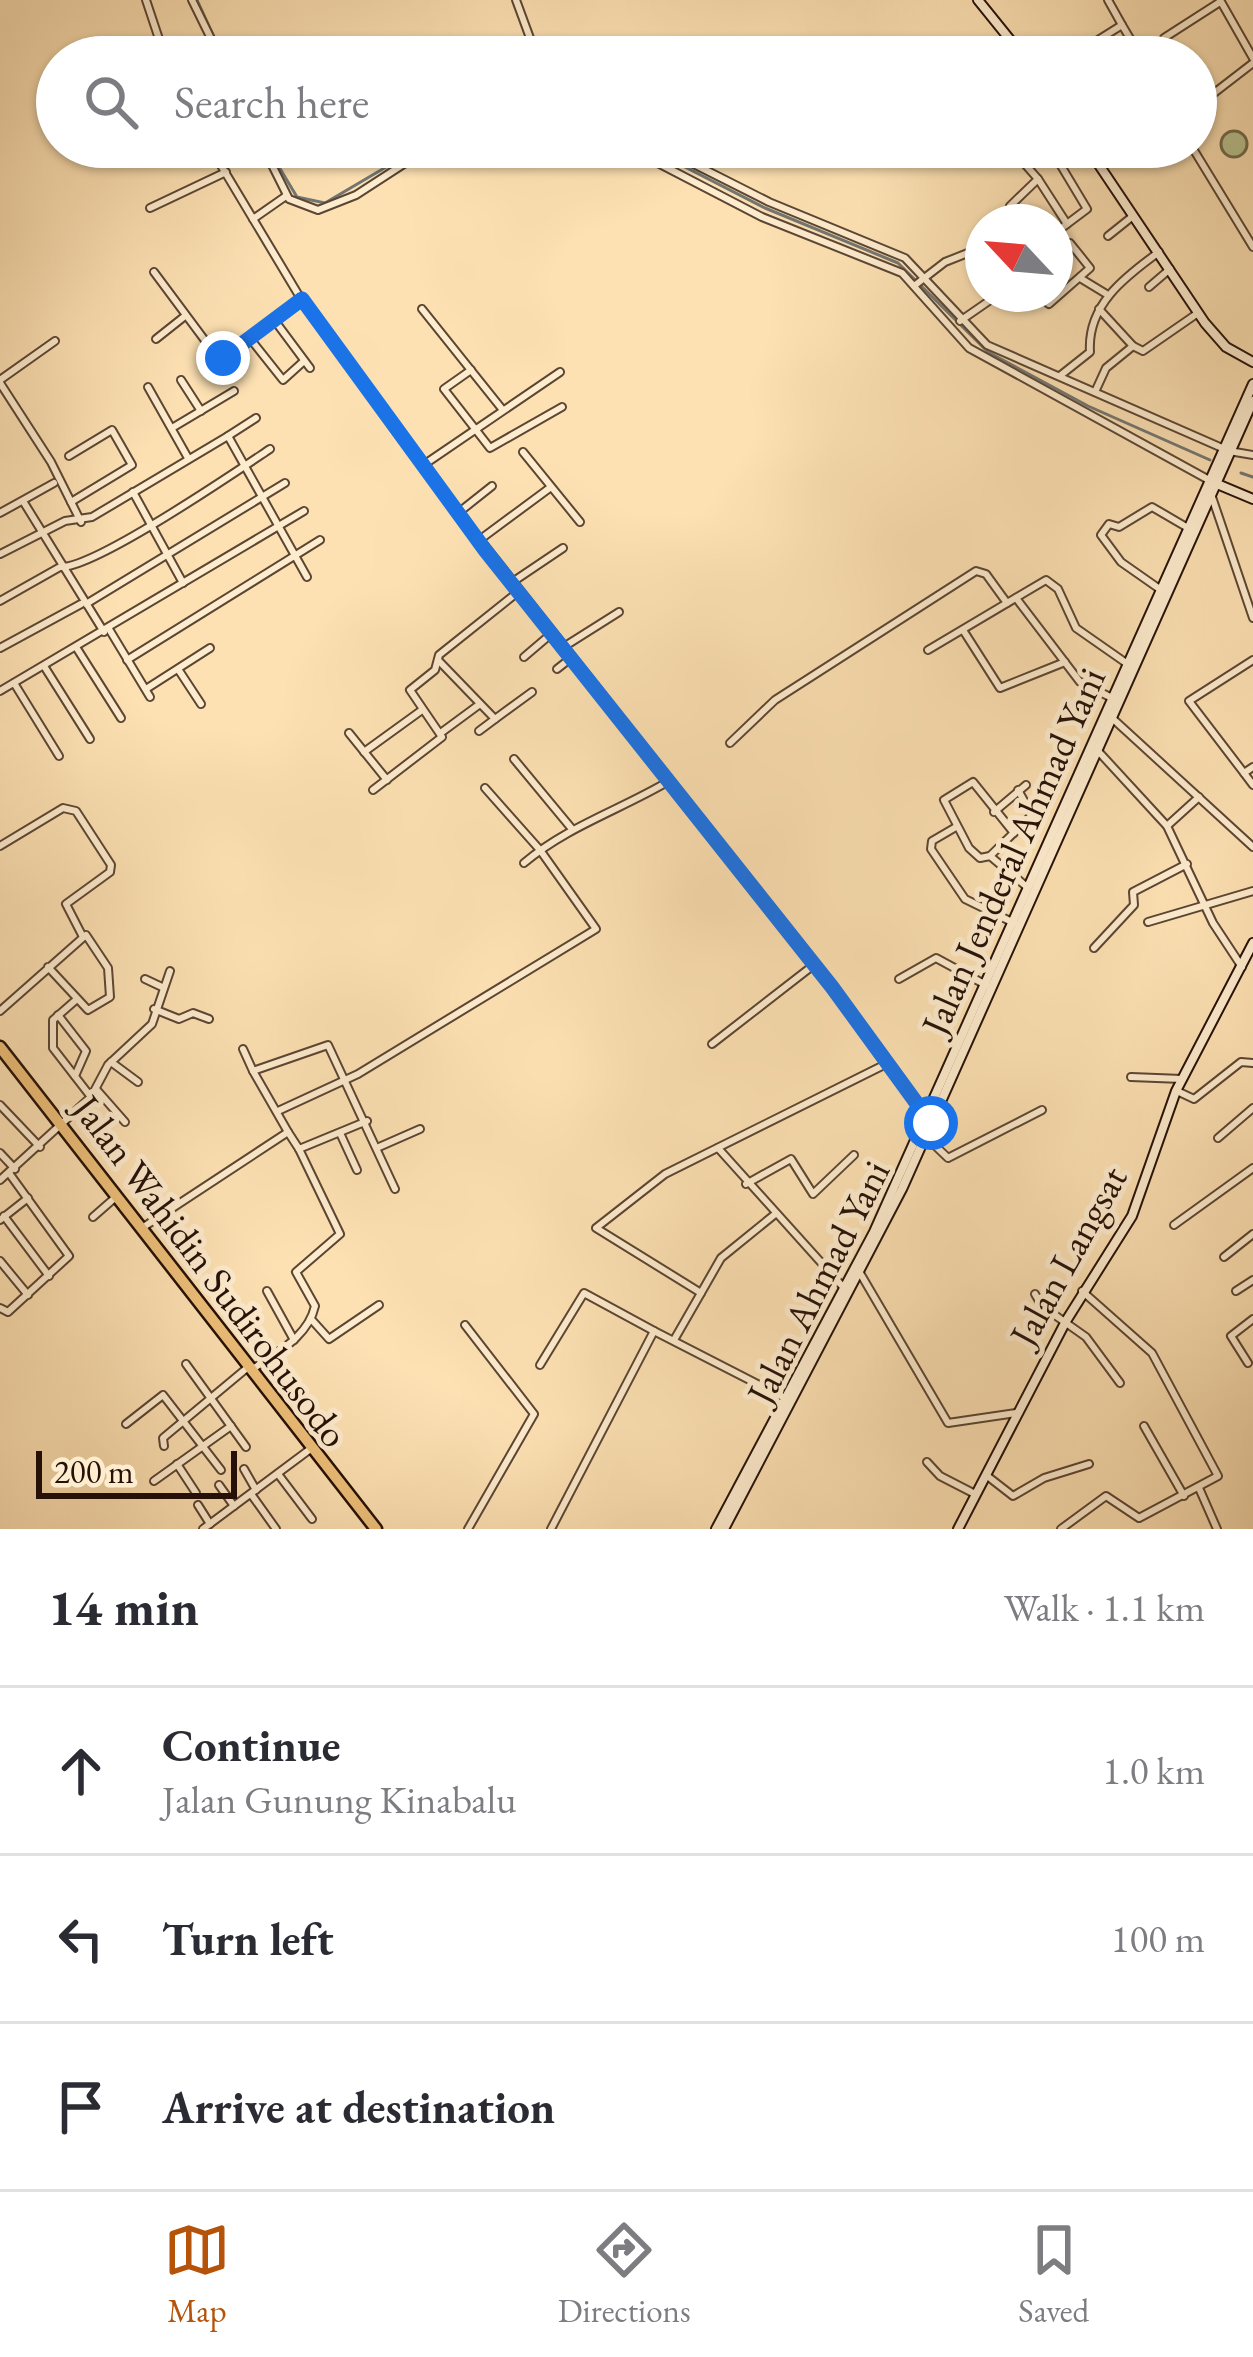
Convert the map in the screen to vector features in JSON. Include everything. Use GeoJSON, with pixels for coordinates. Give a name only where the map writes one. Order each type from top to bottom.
{"type":"FeatureCollection","features":[{"type":"Feature","properties":{"kind":"highway","name":"Jalan Wahidin Sudirohusodo"},"geometry":{"type":"LineString","coordinates":[[2,1052],[309,1450],[376,1529]]}},
{"type":"Feature","properties":{"kind":"main road"},"geometry":{"type":"LineString","coordinates":[[978,0],[1007,36]]}},
{"type":"Feature","properties":{"kind":"main road"},"geometry":{"type":"LineString","coordinates":[[1102,168],[1198,313],[1226,347],[1253,362]]}},
{"type":"Feature","properties":{"kind":"main road"},"geometry":{"type":"LineString","coordinates":[[1225,453],[1253,384]]}},
{"type":"Feature","properties":{"kind":"main road","name":"Jalan Ahmad Yani"},"geometry":{"type":"LineString","coordinates":[[720,1529],[860,1273],[925,1136],[1225,453],[1253,401]]}},
{"type":"Feature","properties":{"kind":"main road"},"geometry":{"type":"LineString","coordinates":[[1213,480],[1253,499]]}},
{"type":"Feature","properties":{"kind":"main road","name":"Jalan Jenderal Ahmad Yani"},"geometry":{"type":"LineString","coordinates":[[1070,807],[1188,528],[1213,480]]}},
{"type":"Feature","properties":{"kind":"main road","name":"Jalan Jenderal Ahmad Yani"},"geometry":{"type":"LineString","coordinates":[[745,1481],[929,1120],[1030,894]]}},
{"type":"Feature","properties":{"kind":"main road","name":"Jalan Langsat"},"geometry":{"type":"LineString","coordinates":[[962,1527],[1016,1412],[1082,1292],[1113,1254],[1138,1205],[1176,1091],[1250,958],[1253,943]]}},
{"type":"Feature","properties":{"kind":"street"},"geometry":{"type":"LineString","coordinates":[[146,0],[158,36]]}},
{"type":"Feature","properties":{"kind":"street"},"geometry":{"type":"LineString","coordinates":[[192,0],[210,36]]}},
{"type":"Feature","properties":{"kind":"street"},"geometry":{"type":"LineString","coordinates":[[516,0],[529,36]]}},
{"type":"Feature","properties":{"kind":"street"},"geometry":{"type":"LineString","coordinates":[[1108,0],[1129,36]]}},
{"type":"Feature","properties":{"kind":"street"},"geometry":{"type":"LineString","coordinates":[[1167,36],[1220,1],[1253,60],[1217,90]]}},
{"type":"Feature","properties":{"kind":"street"},"geometry":{"type":"LineString","coordinates":[[1104,36],[1122,25]]}},
{"type":"Feature","properties":{"kind":"street"},"geometry":{"type":"LineString","coordinates":[[223,168],[302,299],[422,466],[815,964],[929,1120]]}},
{"type":"Feature","properties":{"kind":"street"},"geometry":{"type":"LineString","coordinates":[[272,168],[286,196],[307,208],[328,208],[395,168]]}},
{"type":"Feature","properties":{"kind":"street"},"geometry":{"type":"LineString","coordinates":[[668,168],[762,217],[919,281],[969,348],[1213,480],[1253,618]]}},
{"type":"Feature","properties":{"kind":"street"},"geometry":{"type":"LineString","coordinates":[[702,168],[770,202],[892,251],[982,342],[1225,453],[1253,455]]}},
{"type":"Feature","properties":{"kind":"street"},"geometry":{"type":"LineString","coordinates":[[1029,168],[1054,204]]}},
{"type":"Feature","properties":{"kind":"street"},"geometry":{"type":"LineString","coordinates":[[1062,168],[1087,209],[1073,220]]}},
{"type":"Feature","properties":{"kind":"street"},"geometry":{"type":"LineString","coordinates":[[1205,168],[1253,247]]}},
{"type":"Feature","properties":{"kind":"street"},"geometry":{"type":"LineString","coordinates":[[150,208],[226,172]]}},
{"type":"Feature","properties":{"kind":"street"},"geometry":{"type":"LineString","coordinates":[[1014,204],[1037,179]]}},
{"type":"Feature","properties":{"kind":"street"},"geometry":{"type":"LineString","coordinates":[[253,219],[286,196]]}},
{"type":"Feature","properties":{"kind":"street"},"geometry":{"type":"LineString","coordinates":[[1108,236],[1134,215]]}},
{"type":"Feature","properties":{"kind":"street"},"geometry":{"type":"LineString","coordinates":[[1073,247],[1090,265],[1073,284]]}},
{"type":"Feature","properties":{"kind":"street"},"geometry":{"type":"LineString","coordinates":[[1061,375],[1090,352],[1087,335],[1108,296],[1159,252]]}},
{"type":"Feature","properties":{"kind":"street"},"geometry":{"type":"LineString","coordinates":[[919,281],[965,257]]}},
{"type":"Feature","properties":{"kind":"street"},"geometry":{"type":"LineString","coordinates":[[1149,287],[1170,269]]}},
{"type":"Feature","properties":{"kind":"street"},"geometry":{"type":"LineString","coordinates":[[154,272],[216,357],[230,357],[302,299]]}},
{"type":"Feature","properties":{"kind":"street"},"geometry":{"type":"LineString","coordinates":[[1080,278],[1108,296]]}},
{"type":"Feature","properties":{"kind":"street"},"geometry":{"type":"LineString","coordinates":[[422,309],[502,410]]}},
{"type":"Feature","properties":{"kind":"street"},"geometry":{"type":"LineString","coordinates":[[1099,309],[1143,351],[1198,313]]}},
{"type":"Feature","properties":{"kind":"street"},"geometry":{"type":"LineString","coordinates":[[960,321],[973,312]]}},
{"type":"Feature","properties":{"kind":"street"},"geometry":{"type":"LineString","coordinates":[[156,339],[185,316]]}},
{"type":"Feature","properties":{"kind":"street"},"geometry":{"type":"LineString","coordinates":[[252,341],[280,379],[307,365],[275,321]]}},
{"type":"Feature","properties":{"kind":"street"},"geometry":{"type":"LineString","coordinates":[[56,341],[0,382],[81,522]]}},
{"type":"Feature","properties":{"kind":"street"},"geometry":{"type":"LineString","coordinates":[[1094,393],[1106,368],[1133,346]]}},
{"type":"Feature","properties":{"kind":"street"},"geometry":{"type":"LineString","coordinates":[[471,370],[443,387],[491,448],[562,407]]}},
{"type":"Feature","properties":{"kind":"street"},"geometry":{"type":"LineString","coordinates":[[422,466],[560,372]]}},
{"type":"Feature","properties":{"kind":"street"},"geometry":{"type":"LineString","coordinates":[[181,380],[201,410]]}},
{"type":"Feature","properties":{"kind":"street"},"geometry":{"type":"LineString","coordinates":[[148,387],[188,458]]}},
{"type":"Feature","properties":{"kind":"street"},"geometry":{"type":"LineString","coordinates":[[172,428],[234,391]]}},
{"type":"Feature","properties":{"kind":"street"},"geometry":{"type":"LineString","coordinates":[[0,554],[64,521],[81,522],[256,418]]}},
{"type":"Feature","properties":{"kind":"street"},"geometry":{"type":"LineString","coordinates":[[69,456],[112,430],[132,465],[71,502]]}},
{"type":"Feature","properties":{"kind":"street"},"geometry":{"type":"LineString","coordinates":[[228,436],[308,577]]}},
{"type":"Feature","properties":{"kind":"street"},"geometry":{"type":"LineString","coordinates":[[0,601],[60,567],[71,568],[270,449]]}},
{"type":"Feature","properties":{"kind":"street"},"geometry":{"type":"LineString","coordinates":[[523,452],[580,522]]}},
{"type":"Feature","properties":{"kind":"street"},"geometry":{"type":"LineString","coordinates":[[0,512],[54,483]]}},
{"type":"Feature","properties":{"kind":"street"},"geometry":{"type":"LineString","coordinates":[[0,648],[85,604],[285,483]]}},
{"type":"Feature","properties":{"kind":"street"},"geometry":{"type":"LineString","coordinates":[[458,513],[492,486]]}},
{"type":"Feature","properties":{"kind":"street"},"geometry":{"type":"LineString","coordinates":[[478,541],[550,487]]}},
{"type":"Feature","properties":{"kind":"street"},"geometry":{"type":"LineString","coordinates":[[133,493],[183,584]]}},
{"type":"Feature","properties":{"kind":"street"},"geometry":{"type":"LineString","coordinates":[[23,501],[60,567],[148,693],[210,649]]}},
{"type":"Feature","properties":{"kind":"street"},"geometry":{"type":"LineString","coordinates":[[1161,590],[1121,562],[1100,535],[1108,524],[1119,526],[1152,507],[1188,528]]}},
{"type":"Feature","properties":{"kind":"street"},"geometry":{"type":"LineString","coordinates":[[0,691],[304,511]]}},
{"type":"Feature","properties":{"kind":"street"},"geometry":{"type":"LineString","coordinates":[[127,660],[320,540]]}},
{"type":"Feature","properties":{"kind":"street"},"geometry":{"type":"LineString","coordinates":[[511,583],[563,548]]}},
{"type":"Feature","properties":{"kind":"street"},"geometry":{"type":"LineString","coordinates":[[730,743],[775,700],[976,571],[986,574],[1007,603]]}},
{"type":"Feature","properties":{"kind":"street"},"geometry":{"type":"LineString","coordinates":[[928,650],[1048,581],[1058,589],[1076,628],[1129,665]]}},
{"type":"Feature","properties":{"kind":"street"},"geometry":{"type":"LineString","coordinates":[[442,732],[409,691],[518,592]]}},
{"type":"Feature","properties":{"kind":"street"},"geometry":{"type":"LineString","coordinates":[[1016,598],[1080,682],[1114,699]]}},
{"type":"Feature","properties":{"kind":"street"},"geometry":{"type":"LineString","coordinates":[[562,648],[620,612]]}},
{"type":"Feature","properties":{"kind":"street"},"geometry":{"type":"LineString","coordinates":[[962,630],[1000,688],[1066,662]]}},
{"type":"Feature","properties":{"kind":"street"},"geometry":{"type":"LineString","coordinates":[[524,657],[551,634]]}},
{"type":"Feature","properties":{"kind":"street"},"geometry":{"type":"LineString","coordinates":[[76,647],[121,718]]}},
{"type":"Feature","properties":{"kind":"street"},"geometry":{"type":"LineString","coordinates":[[557,669],[571,658]]}},
{"type":"Feature","properties":{"kind":"street"},"geometry":{"type":"LineString","coordinates":[[438,660],[495,719]]}},
{"type":"Feature","properties":{"kind":"street"},"geometry":{"type":"LineString","coordinates":[[1253,660],[1190,698],[1253,785]]}},
{"type":"Feature","properties":{"kind":"street"},"geometry":{"type":"LineString","coordinates":[[44,666],[90,739]]}},
{"type":"Feature","properties":{"kind":"street"},"geometry":{"type":"LineString","coordinates":[[178,669],[201,704]]}},
{"type":"Feature","properties":{"kind":"street"},"geometry":{"type":"LineString","coordinates":[[14,683],[59,756]]}},
{"type":"Feature","properties":{"kind":"street"},"geometry":{"type":"LineString","coordinates":[[479,731],[532,692]]}},
{"type":"Feature","properties":{"kind":"street"},"geometry":{"type":"LineString","coordinates":[[373,790],[480,704]]}},
{"type":"Feature","properties":{"kind":"street"},"geometry":{"type":"LineString","coordinates":[[364,752],[422,710]]}},
{"type":"Feature","properties":{"kind":"street"},"geometry":{"type":"LineString","coordinates":[[1112,718],[1253,847]]}},
{"type":"Feature","properties":{"kind":"street"},"geometry":{"type":"LineString","coordinates":[[349,733],[386,780]]}},
{"type":"Feature","properties":{"kind":"street"},"geometry":{"type":"LineString","coordinates":[[1098,751],[1167,826],[1196,877],[1206,907],[1242,967]]}},
{"type":"Feature","properties":{"kind":"street"},"geometry":{"type":"LineString","coordinates":[[514,759],[572,830]]}},
{"type":"Feature","properties":{"kind":"street"},"geometry":{"type":"LineString","coordinates":[[1244,773],[1253,767]]}},
{"type":"Feature","properties":{"kind":"street"},"geometry":{"type":"LineString","coordinates":[[524,863],[572,830],[620,811],[669,782]]}},
{"type":"Feature","properties":{"kind":"street"},"geometry":{"type":"LineString","coordinates":[[1014,833],[970,782],[944,800],[956,827],[980,858],[990,856],[1014,833],[1033,813],[1018,790]]}},
{"type":"Feature","properties":{"kind":"street"},"geometry":{"type":"LineString","coordinates":[[994,812],[1026,785]]}},
{"type":"Feature","properties":{"kind":"street"},"geometry":{"type":"LineString","coordinates":[[278,1111],[348,1080],[596,929],[540,850],[485,788]]}},
{"type":"Feature","properties":{"kind":"street"},"geometry":{"type":"LineString","coordinates":[[1167,826],[1199,797]]}},
{"type":"Feature","properties":{"kind":"street"},"geometry":{"type":"LineString","coordinates":[[0,846],[63,808],[76,811],[112,869],[66,904],[83,937]]}},
{"type":"Feature","properties":{"kind":"street"},"geometry":{"type":"LineString","coordinates":[[956,827],[932,842],[931,849],[965,899],[1014,923]]}},
{"type":"Feature","properties":{"kind":"street"},"geometry":{"type":"LineString","coordinates":[[990,856],[1030,894]]}},
{"type":"Feature","properties":{"kind":"street"},"geometry":{"type":"LineString","coordinates":[[1094,948],[1134,905],[1133,892],[1187,864]]}},
{"type":"Feature","properties":{"kind":"street"},"geometry":{"type":"LineString","coordinates":[[1148,922],[1253,890]]}},
{"type":"Feature","properties":{"kind":"street"},"geometry":{"type":"LineString","coordinates":[[0,1011],[48,968],[83,937],[90,936],[102,955],[112,991],[92,1011],[48,968]]}},
{"type":"Feature","properties":{"kind":"street"},"geometry":{"type":"LineString","coordinates":[[899,980],[935,958],[986,986]]}},
{"type":"Feature","properties":{"kind":"street"},"geometry":{"type":"LineString","coordinates":[[712,1044],[815,964]]}},
{"type":"Feature","properties":{"kind":"street"},"geometry":{"type":"LineString","coordinates":[[0,1180],[62,1125],[93,1093],[111,1062],[148,1030],[170,971]]}},
{"type":"Feature","properties":{"kind":"street"},"geometry":{"type":"LineString","coordinates":[[145,979],[162,987]]}},
{"type":"Feature","properties":{"kind":"street"},"geometry":{"type":"LineString","coordinates":[[77,999],[51,1026],[52,1046],[75,1076],[124,1122]]}},
{"type":"Feature","properties":{"kind":"street"},"geometry":{"type":"LineString","coordinates":[[154,1009],[179,1019],[193,1013],[208,1019]]}},
{"type":"Feature","properties":{"kind":"street"},"geometry":{"type":"LineString","coordinates":[[58,1015],[86,1050],[75,1076]]}},
{"type":"Feature","properties":{"kind":"street"},"geometry":{"type":"LineString","coordinates":[[253,1071],[327,1045],[348,1080],[395,1189]]}},
{"type":"Feature","properties":{"kind":"street"},"geometry":{"type":"LineString","coordinates":[[164,1446],[163,1438],[211,1397],[294,1340],[315,1306],[296,1271],[340,1234],[243,1049]]}},
{"type":"Feature","properties":{"kind":"street"},"geometry":{"type":"LineString","coordinates":[[111,1062],[138,1082]]}},
{"type":"Feature","properties":{"kind":"street"},"geometry":{"type":"LineString","coordinates":[[1176,1091],[1195,1099],[1240,1062],[1253,1063]]}},
{"type":"Feature","properties":{"kind":"street"},"geometry":{"type":"LineString","coordinates":[[701,1293],[596,1228],[639,1190],[887,1064]]}},
{"type":"Feature","properties":{"kind":"street"},"geometry":{"type":"LineString","coordinates":[[1131,1077],[1183,1079]]}},
{"type":"Feature","properties":{"kind":"street"},"geometry":{"type":"LineString","coordinates":[[0,1105],[40,1147]]}},
{"type":"Feature","properties":{"kind":"street"},"geometry":{"type":"LineString","coordinates":[[1218,1138],[1253,1108]]}},
{"type":"Feature","properties":{"kind":"street"},"geometry":{"type":"LineString","coordinates":[[925,1136],[948,1158],[1042,1110]]}},
{"type":"Feature","properties":{"kind":"street"},"geometry":{"type":"LineString","coordinates":[[299,1149],[367,1121]]}},
{"type":"Feature","properties":{"kind":"street"},"geometry":{"type":"LineString","coordinates":[[379,1147],[420,1129]]}},
{"type":"Feature","properties":{"kind":"street"},"geometry":{"type":"LineString","coordinates":[[142,1228],[288,1132]]}},
{"type":"Feature","properties":{"kind":"street"},"geometry":{"type":"LineString","coordinates":[[340,1133],[357,1170]]}},
{"type":"Feature","properties":{"kind":"street"},"geometry":{"type":"LineString","coordinates":[[717,1148],[844,1288]]}},
{"type":"Feature","properties":{"kind":"street"},"geometry":{"type":"LineString","coordinates":[[0,1154],[69,1256],[6,1314],[0,1308]]}},
{"type":"Feature","properties":{"kind":"street"},"geometry":{"type":"LineString","coordinates":[[746,1184],[791,1159],[814,1193],[854,1155]]}},
{"type":"Feature","properties":{"kind":"street"},"geometry":{"type":"LineString","coordinates":[[1174,1225],[1253,1168]]}},
{"type":"Feature","properties":{"kind":"street"},"geometry":{"type":"LineString","coordinates":[[93,1217],[117,1196]]}},
{"type":"Feature","properties":{"kind":"street"},"geometry":{"type":"LineString","coordinates":[[28,1198],[2,1218],[49,1276]]}},
{"type":"Feature","properties":{"kind":"street"},"geometry":{"type":"LineString","coordinates":[[674,1340],[721,1258],[774,1216]]}},
{"type":"Feature","properties":{"kind":"street"},"geometry":{"type":"LineString","coordinates":[[1224,1258],[1253,1234]]}},
{"type":"Feature","properties":{"kind":"street"},"geometry":{"type":"LineString","coordinates":[[1244,1241],[1253,1254]]}},
{"type":"Feature","properties":{"kind":"street"},"geometry":{"type":"LineString","coordinates":[[0,1261],[28,1295]]}},
{"type":"Feature","properties":{"kind":"street"},"geometry":{"type":"LineString","coordinates":[[860,1273],[948,1423],[1016,1412]]}},
{"type":"Feature","properties":{"kind":"street"},"geometry":{"type":"LineString","coordinates":[[1236,1291],[1253,1280]]}},
{"type":"Feature","properties":{"kind":"street"},"geometry":{"type":"LineString","coordinates":[[267,1291],[294,1340]]}},
{"type":"Feature","properties":{"kind":"street"},"geometry":{"type":"LineString","coordinates":[[1061,1529],[1106,1496],[1136,1519],[1199,1488],[1217,1472],[1152,1353],[1082,1292]]}},
{"type":"Feature","properties":{"kind":"street"},"geometry":{"type":"LineString","coordinates":[[540,1365],[584,1293],[785,1398]]}},
{"type":"Feature","properties":{"kind":"street"},"geometry":{"type":"LineString","coordinates":[[1035,1294],[1045,1308],[1090,1342],[1120,1383]]}},
{"type":"Feature","properties":{"kind":"street"},"geometry":{"type":"LineString","coordinates":[[311,1319],[329,1339],[379,1305]]}},
{"type":"Feature","properties":{"kind":"street"},"geometry":{"type":"LineString","coordinates":[[1247,1364],[1231,1336],[1253,1319]]}},
{"type":"Feature","properties":{"kind":"street"},"geometry":{"type":"LineString","coordinates":[[465,1325],[534,1414],[468,1529]]}},
{"type":"Feature","properties":{"kind":"street"},"geometry":{"type":"LineString","coordinates":[[551,1529],[654,1331]]}},
{"type":"Feature","properties":{"kind":"street"},"geometry":{"type":"LineString","coordinates":[[186,1364],[246,1448]]}},
{"type":"Feature","properties":{"kind":"street"},"geometry":{"type":"LineString","coordinates":[[126,1424],[161,1395],[220,1470]]}},
{"type":"Feature","properties":{"kind":"street"},"geometry":{"type":"LineString","coordinates":[[154,1481],[231,1426]]}},
{"type":"Feature","properties":{"kind":"street"},"geometry":{"type":"LineString","coordinates":[[1144,1426],[1184,1496]]}},
{"type":"Feature","properties":{"kind":"street"},"geometry":{"type":"LineString","coordinates":[[198,1504],[206,1527],[309,1450]]}},
{"type":"Feature","properties":{"kind":"street"},"geometry":{"type":"LineString","coordinates":[[927,1462],[940,1476],[975,1494]]}},
{"type":"Feature","properties":{"kind":"street"},"geometry":{"type":"LineString","coordinates":[[986,1475],[1013,1496],[1043,1478],[1089,1463]]}},
{"type":"Feature","properties":{"kind":"street"},"geometry":{"type":"LineString","coordinates":[[176,1464],[196,1493]]}},
{"type":"Feature","properties":{"kind":"street"},"geometry":{"type":"LineString","coordinates":[[244,1469],[275,1529]]}},
{"type":"Feature","properties":{"kind":"street"},"geometry":{"type":"LineString","coordinates":[[278,1474],[312,1520]]}},
{"type":"Feature","properties":{"kind":"street"},"geometry":{"type":"LineString","coordinates":[[219,1485],[234,1507]]}},
{"type":"Feature","properties":{"kind":"street"},"geometry":{"type":"LineString","coordinates":[[1199,1488],[1217,1529]]}},
{"type":"Feature","properties":{"kind":"green space"},"geometry":{"type":"Polygon","coordinates":[[[1234,131],[1247,144],[1234,157],[1221,144],[1234,131]]]}},
{"type":"Feature","properties":{"kind":"waterway"},"geometry":{"type":"LineString","coordinates":[[197,0],[214,36]]}},
{"type":"Feature","properties":{"kind":"waterway"},"geometry":{"type":"LineString","coordinates":[[280,168],[297,197],[325,203],[384,168]]}},
{"type":"Feature","properties":{"kind":"waterway"},"geometry":{"type":"LineString","coordinates":[[687,168],[765,208],[898,263],[988,352],[1088,406],[1210,460]]}},
{"type":"Feature","properties":{"kind":"waterway"},"geometry":{"type":"LineString","coordinates":[[1241,473],[1253,477]]}},
{"type":"Feature","properties":{"kind":"route"},"geometry":{"type":"LineString","coordinates":[[223,358],[252,341],[302,299],[485,550],[832,987],[931,1123]]}}]}
